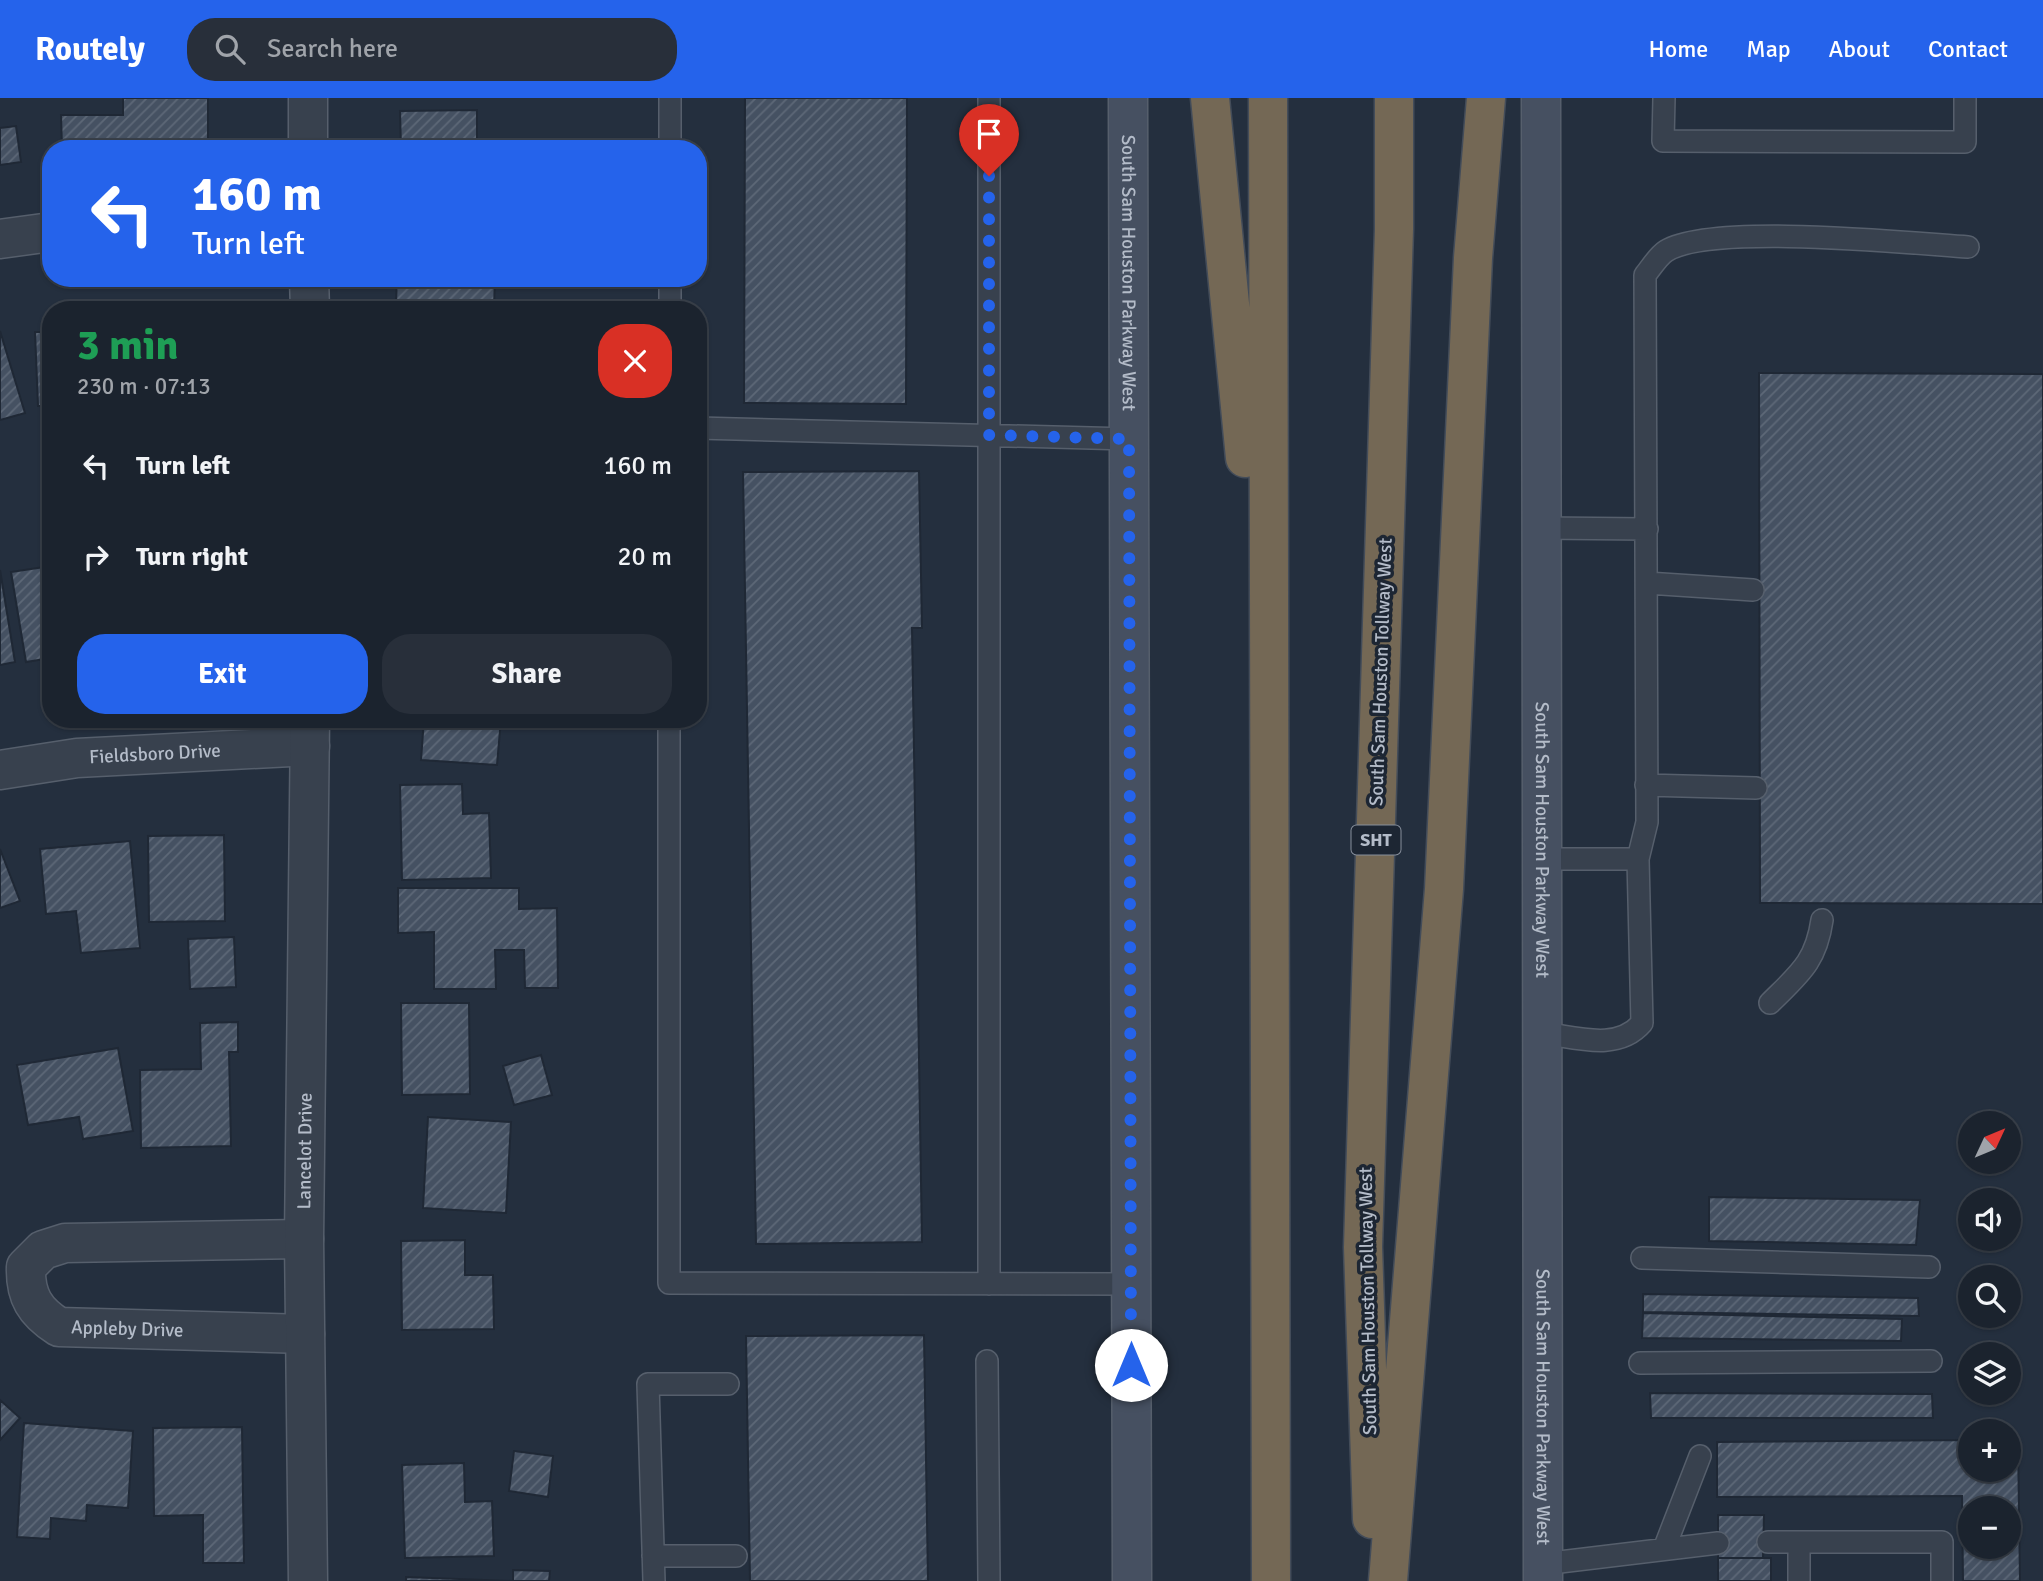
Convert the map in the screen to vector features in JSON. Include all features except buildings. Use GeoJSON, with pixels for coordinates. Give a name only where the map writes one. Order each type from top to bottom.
{"type":"FeatureCollection","features":[{"type":"Feature","properties":{"kind":"highway"},"geometry":{"type":"LineString","coordinates":[[1210,98],[1241,398],[1269,771]]}},
{"type":"Feature","properties":{"kind":"highway"},"geometry":{"type":"LineString","coordinates":[[1268,98],[1271,1581]]}},
{"type":"Feature","properties":{"kind":"highway","name":"South Sam Houston Tollway West"},"geometry":{"type":"LineString","coordinates":[[1374,1581],[1363,1247],[1394,229],[1394,98]]}},
{"type":"Feature","properties":{"kind":"highway"},"geometry":{"type":"LineString","coordinates":[[1388,1581],[1444,889],[1473,258],[1486,98]]}},
{"type":"Feature","properties":{"kind":"main road","name":"South Sam Houston Parkway West"},"geometry":{"type":"LineString","coordinates":[[1128,98],[1132,1581]]}},
{"type":"Feature","properties":{"kind":"main road","name":"South Sam Houston Parkway West"},"geometry":{"type":"LineString","coordinates":[[1541,98],[1543,1572]]}},
{"type":"Feature","properties":{"kind":"street"},"geometry":{"type":"LineString","coordinates":[[308,98],[308,140]]}},
{"type":"Feature","properties":{"kind":"street"},"geometry":{"type":"LineString","coordinates":[[0,239],[42,233]]}},
{"type":"Feature","properties":{"kind":"street","name":"Fieldsboro Drive"},"geometry":{"type":"LineString","coordinates":[[0,770],[77,758],[310,733]]}},
{"type":"Feature","properties":{"kind":"street","name":"Lancelot Drive"},"geometry":{"type":"LineString","coordinates":[[308,1581],[304,1239],[310,733]]}},
{"type":"Feature","properties":{"kind":"street","name":"Appleby Drive"},"geometry":{"type":"LineString","coordinates":[[304,1239],[65,1242],[43,1250],[26,1267],[25,1287],[37,1313],[59,1327],[305,1334]]}},
{"type":"Feature","properties":{"kind":"lane"},"geometry":{"type":"LineString","coordinates":[[670,98],[670,140]]}},
{"type":"Feature","properties":{"kind":"lane"},"geometry":{"type":"LineString","coordinates":[[989,98],[989,1284]]}},
{"type":"Feature","properties":{"kind":"lane"},"geometry":{"type":"LineString","coordinates":[[1664,98],[1663,141],[1951,142],[1965,142],[1965,98]]}},
{"type":"Feature","properties":{"kind":"lane"},"geometry":{"type":"LineString","coordinates":[[1542,1033],[1615,1042],[1633,1033],[1642,1023],[1638,859],[1647,822],[1645,275],[1665,251],[1707,238],[1858,240],[1968,247]]}},
{"type":"Feature","properties":{"kind":"lane"},"geometry":{"type":"LineString","coordinates":[[707,428],[1129,439]]}},
{"type":"Feature","properties":{"kind":"lane"},"geometry":{"type":"LineString","coordinates":[[1542,528],[1647,529]]}},
{"type":"Feature","properties":{"kind":"lane"},"geometry":{"type":"LineString","coordinates":[[1647,583],[1753,590]]}},
{"type":"Feature","properties":{"kind":"lane"},"geometry":{"type":"LineString","coordinates":[[669,728],[669,1283],[1131,1284]]}},
{"type":"Feature","properties":{"kind":"lane"},"geometry":{"type":"LineString","coordinates":[[1646,785],[1756,789]]}},
{"type":"Feature","properties":{"kind":"lane"},"geometry":{"type":"LineString","coordinates":[[1542,859],[1638,859]]}},
{"type":"Feature","properties":{"kind":"lane"},"geometry":{"type":"LineString","coordinates":[[1770,1003],[1804,969],[1818,947],[1822,920]]}},
{"type":"Feature","properties":{"kind":"lane"},"geometry":{"type":"LineString","coordinates":[[1642,1258],[1929,1268]]}},
{"type":"Feature","properties":{"kind":"lane"},"geometry":{"type":"LineString","coordinates":[[986,1360],[989,1581]]}},
{"type":"Feature","properties":{"kind":"lane"},"geometry":{"type":"LineString","coordinates":[[1640,1363],[1931,1361]]}},
{"type":"Feature","properties":{"kind":"lane"},"geometry":{"type":"LineString","coordinates":[[654,1581],[648,1384],[728,1384]]}},
{"type":"Feature","properties":{"kind":"lane"},"geometry":{"type":"LineString","coordinates":[[1664,1549],[1700,1456]]}},
{"type":"Feature","properties":{"kind":"lane"},"geometry":{"type":"LineString","coordinates":[[1768,1542],[1942,1542],[1942,1581]]}},
{"type":"Feature","properties":{"kind":"lane"},"geometry":{"type":"LineString","coordinates":[[1799,1581],[1800,1542]]}},
{"type":"Feature","properties":{"kind":"lane"},"geometry":{"type":"LineString","coordinates":[[1543,1572],[1664,1549],[1718,1543]]}},
{"type":"Feature","properties":{"kind":"lane"},"geometry":{"type":"LineString","coordinates":[[653,1556],[736,1556]]}},
{"type":"Feature","properties":{"kind":"route"},"geometry":{"type":"LineString","coordinates":[[989,176],[989,435],[1129,439],[1131,1365]]}}]}
